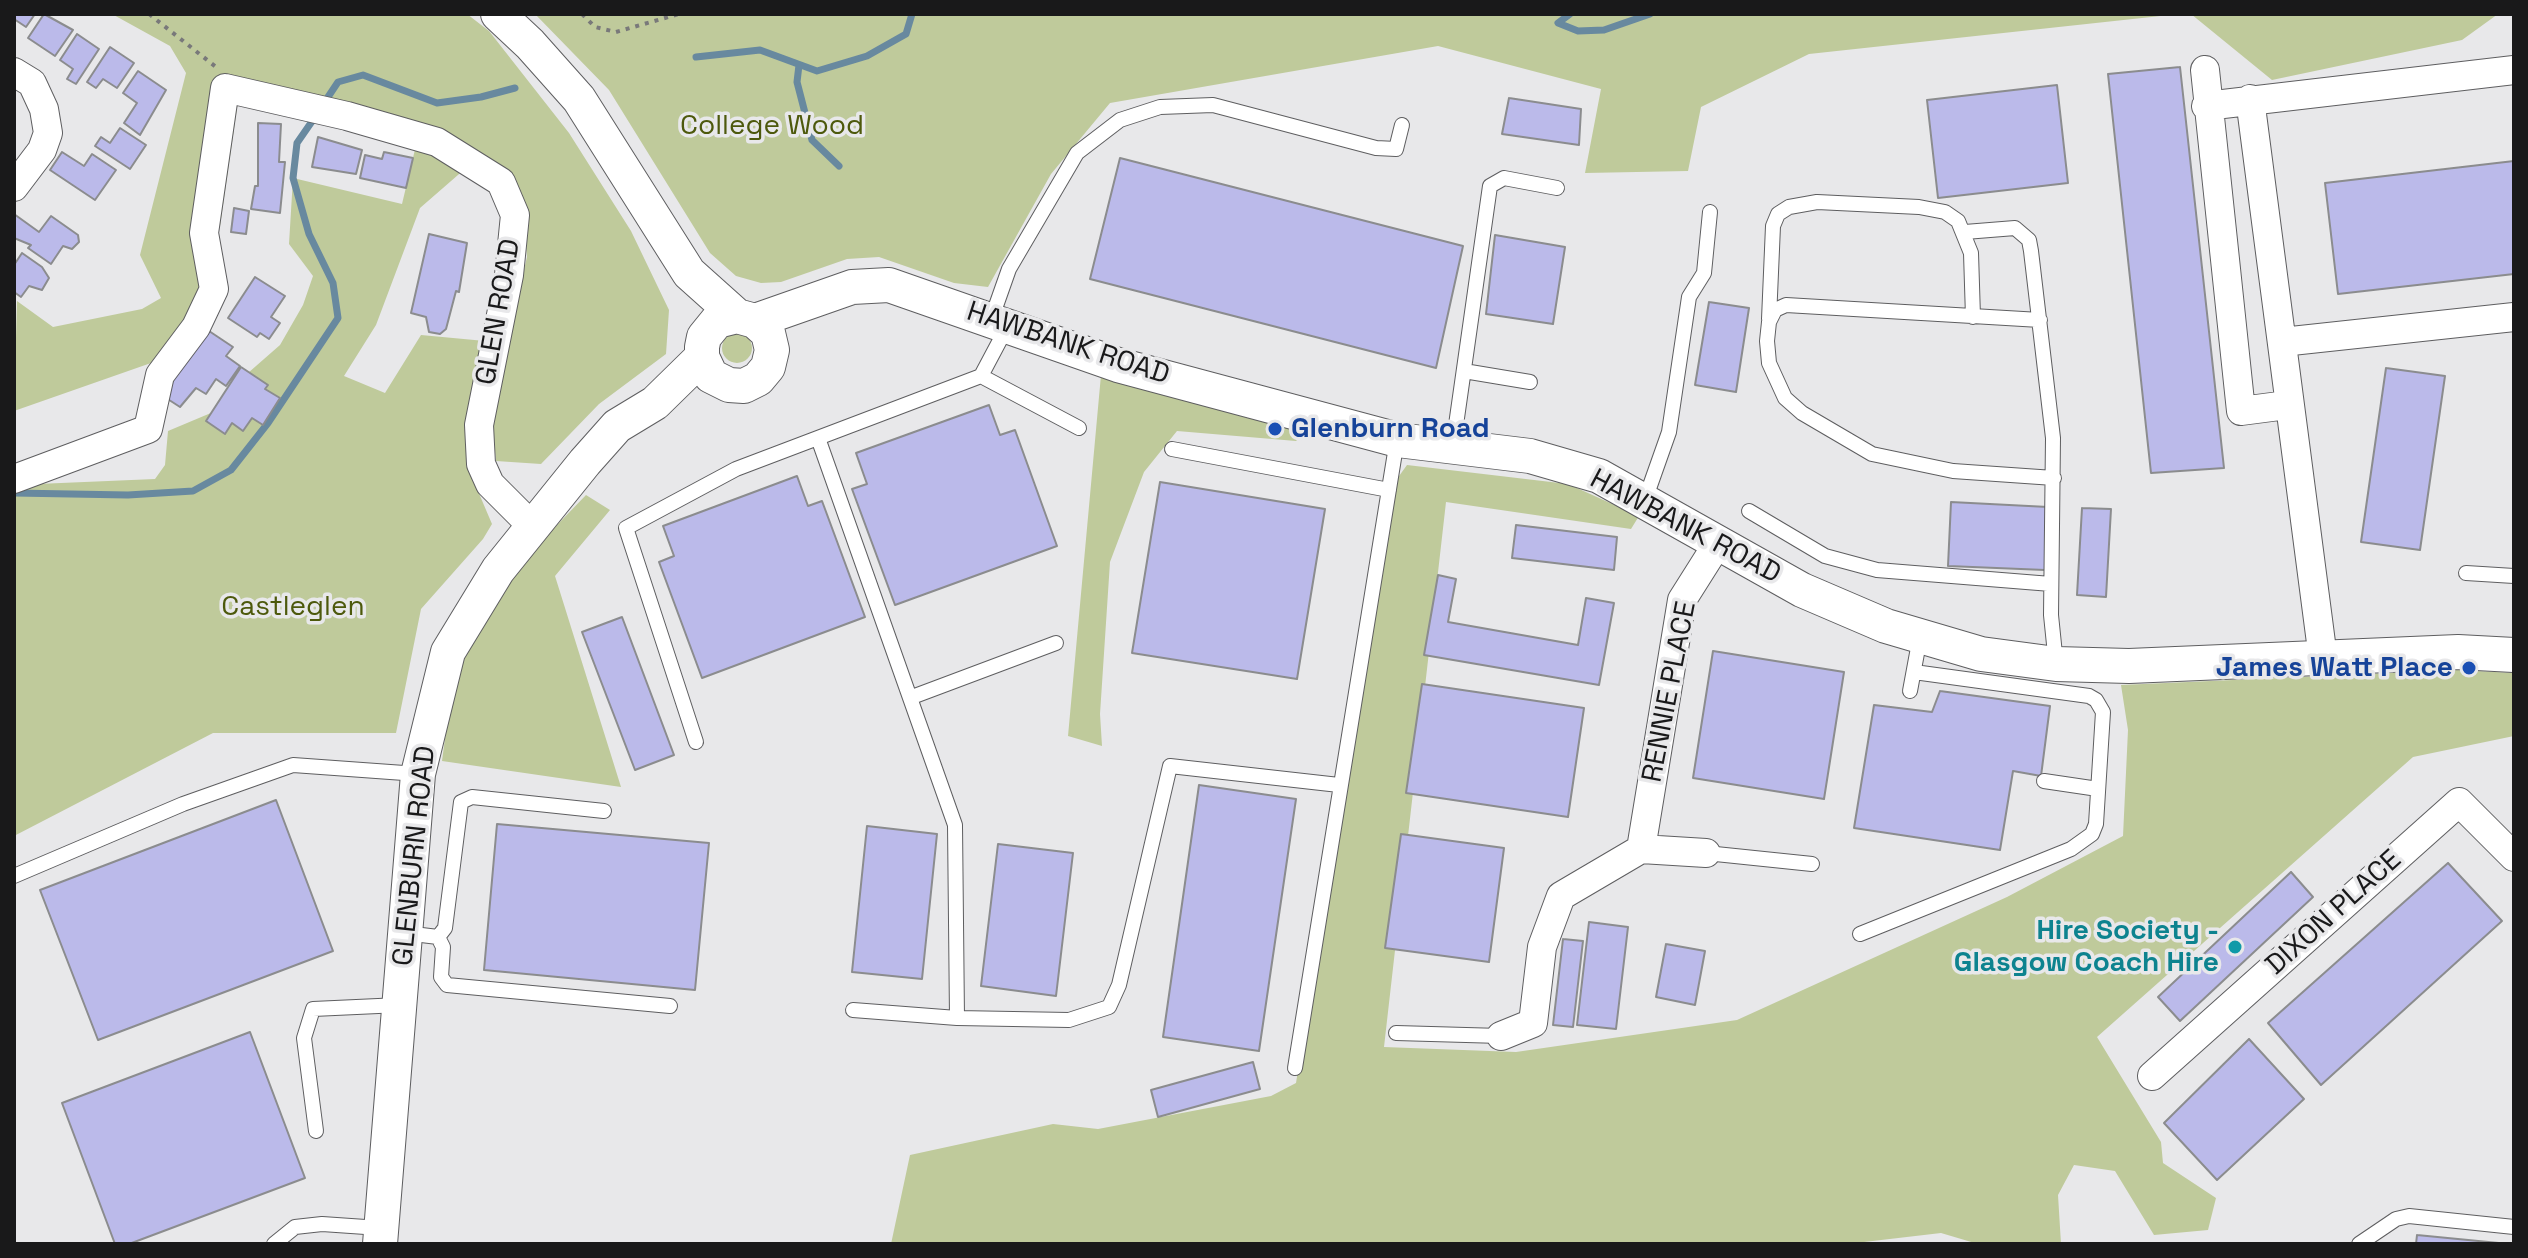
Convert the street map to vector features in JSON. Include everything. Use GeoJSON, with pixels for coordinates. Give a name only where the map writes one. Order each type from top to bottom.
{"type":"FeatureCollection","features":[{"type":"Feature","properties":{"kind":"street"},"geometry":{"type":"LineString","coordinates":[[498,14],[530,44],[579,99],[689,273],[768,333],[772,350],[768,367]]}},
{"type":"Feature","properties":{"kind":"street"},"geometry":{"type":"LineString","coordinates":[[2205,70],[2206,106],[2241,411],[2287,405]]}},
{"type":"Feature","properties":{"kind":"street"},"geometry":{"type":"LineString","coordinates":[[2206,106],[2514,70]]}},
{"type":"Feature","properties":{"kind":"street"},"geometry":{"type":"LineString","coordinates":[[14,72],[32,83],[44,109],[48,133],[42,150],[14,187]]}},
{"type":"Feature","properties":{"kind":"street","name":"GLEN ROAD"},"geometry":{"type":"LineString","coordinates":[[225,88],[347,116],[437,142],[501,182],[515,215],[509,275],[479,425],[481,464],[490,484],[533,527]]}},
{"type":"Feature","properties":{"kind":"street"},"geometry":{"type":"LineString","coordinates":[[14,479],[148,429],[160,375],[196,327],[214,289],[204,233],[225,88]]}},
{"type":"Feature","properties":{"kind":"street"},"geometry":{"type":"LineString","coordinates":[[2250,99],[2282,342],[2287,405],[2323,658]]}},
{"type":"Feature","properties":{"kind":"street"},"geometry":{"type":"LineString","coordinates":[[689,273],[711,376],[729,385],[744,386],[758,379],[823,299]]}},
{"type":"Feature","properties":{"kind":"street","name":"HAWBANK ROAD"},"geometry":{"type":"LineString","coordinates":[[746,318],[823,299],[852,287],[889,285],[1118,365],[1398,440],[1530,456],[1599,476],[1802,590],[1886,626],[1981,654],[2056,664],[2129,666],[2458,652],[2514,655]]}},
{"type":"Feature","properties":{"kind":"street"},"geometry":{"type":"LineString","coordinates":[[2282,342],[2514,317]]}},
{"type":"Feature","properties":{"kind":"street"},"geometry":{"type":"LineString","coordinates":[[703,347],[717,321],[746,318]]}},
{"type":"Feature","properties":{"kind":"street","name":"GLENBURN ROAD"},"geometry":{"type":"LineString","coordinates":[[655,403],[703,347]]}},
{"type":"Feature","properties":{"kind":"street","name":"GLENBURN ROAD"},"geometry":{"type":"LineString","coordinates":[[380,1236],[418,774],[448,652],[498,570],[617,426],[655,403],[729,385]]}},
{"type":"Feature","properties":{"kind":"street","name":"RENNIE PLACE"},"geometry":{"type":"LineString","coordinates":[[1641,849],[1682,600],[1718,543]]}},
{"type":"Feature","properties":{"kind":"street","name":"DIXON PLACE"},"geometry":{"type":"LineString","coordinates":[[2152,1076],[2459,802],[2514,857]]}},
{"type":"Feature","properties":{"kind":"street"},"geometry":{"type":"LineString","coordinates":[[1501,1036],[1533,1023],[1542,947],[1561,896],[1641,849],[1706,853]]}},
{"type":"Feature","properties":{"kind":"lane"},"geometry":{"type":"LineString","coordinates":[[981,376],[999,323],[1009,269],[1077,153],[1120,120],[1160,107],[1213,105],[1376,148],[1396,149],[1402,125]]}},
{"type":"Feature","properties":{"kind":"lane"},"geometry":{"type":"LineString","coordinates":[[1453,447],[1490,186],[1504,178],[1557,188]]}},
{"type":"Feature","properties":{"kind":"lane"},"geometry":{"type":"LineString","coordinates":[[1973,317],[1971,253],[1965,232],[1945,212],[1919,207],[1817,202],[1789,207],[1778,214],[1773,226],[1769,363],[1785,398],[1872,454],[1908,464],[2054,478]]}},
{"type":"Feature","properties":{"kind":"lane"},"geometry":{"type":"LineString","coordinates":[[1645,500],[1669,432],[1689,297],[1704,273],[1710,212]]}},
{"type":"Feature","properties":{"kind":"lane"},"geometry":{"type":"LineString","coordinates":[[1965,232],[2015,228],[2023,233],[2031,251],[2054,478],[2051,584],[2056,664]]}},
{"type":"Feature","properties":{"kind":"lane"},"geometry":{"type":"LineString","coordinates":[[1769,322],[1775,310],[1786,305],[2040,320]]}},
{"type":"Feature","properties":{"kind":"lane"},"geometry":{"type":"LineString","coordinates":[[1464,371],[1530,382]]}},
{"type":"Feature","properties":{"kind":"lane"},"geometry":{"type":"LineString","coordinates":[[696,742],[626,528],[736,469],[981,376],[1079,428]]}},
{"type":"Feature","properties":{"kind":"lane"},"geometry":{"type":"LineString","coordinates":[[818,438],[955,825],[957,1018]]}},
{"type":"Feature","properties":{"kind":"lane"},"geometry":{"type":"LineString","coordinates":[[1295,1068],[1398,440]]}},
{"type":"Feature","properties":{"kind":"lane"},"geometry":{"type":"LineString","coordinates":[[1172,449],[1389,490]]}},
{"type":"Feature","properties":{"kind":"lane"},"geometry":{"type":"LineString","coordinates":[[1749,511],[1825,556],[1877,570],[2051,584]]}},
{"type":"Feature","properties":{"kind":"lane"},"geometry":{"type":"LineString","coordinates":[[2466,573],[2514,576]]}},
{"type":"Feature","properties":{"kind":"lane"},"geometry":{"type":"LineString","coordinates":[[1910,691],[1920,637]]}},
{"type":"Feature","properties":{"kind":"lane"},"geometry":{"type":"LineString","coordinates":[[912,697],[1056,643]]}},
{"type":"Feature","properties":{"kind":"lane"},"geometry":{"type":"LineString","coordinates":[[1860,934],[2071,849],[2092,834],[2096,824],[2103,712],[2096,700],[2089,696],[1914,672]]}},
{"type":"Feature","properties":{"kind":"lane"},"geometry":{"type":"LineString","coordinates":[[14,876],[183,804],[293,765],[418,774]]}},
{"type":"Feature","properties":{"kind":"lane"},"geometry":{"type":"LineString","coordinates":[[853,1010],[957,1018],[1069,1020],[1109,1007],[1119,985],[1170,766],[1339,785]]}},
{"type":"Feature","properties":{"kind":"lane"},"geometry":{"type":"LineString","coordinates":[[2044,781],[2098,789]]}},
{"type":"Feature","properties":{"kind":"lane"},"geometry":{"type":"LineString","coordinates":[[438,937],[445,928],[461,802],[472,797],[604,811]]}},
{"type":"Feature","properties":{"kind":"lane"},"geometry":{"type":"LineString","coordinates":[[1706,853],[1812,864]]}},
{"type":"Feature","properties":{"kind":"lane"},"geometry":{"type":"LineString","coordinates":[[404,932],[438,937]]}},
{"type":"Feature","properties":{"kind":"lane"},"geometry":{"type":"LineString","coordinates":[[438,937],[443,947],[441,977],[447,985],[670,1006]]}},
{"type":"Feature","properties":{"kind":"lane"},"geometry":{"type":"LineString","coordinates":[[316,1131],[304,1038],[313,1009],[400,1005]]}},
{"type":"Feature","properties":{"kind":"lane"},"geometry":{"type":"LineString","coordinates":[[1396,1033],[1501,1036]]}},
{"type":"Feature","properties":{"kind":"lane"},"geometry":{"type":"LineString","coordinates":[[2359,1244],[2396,1219],[2409,1216],[2514,1227]]}},
{"type":"Feature","properties":{"kind":"lane"},"geometry":{"type":"LineString","coordinates":[[274,1244],[295,1227],[322,1224],[380,1236]]}},
{"type":"Feature","properties":{"kind":"path"},"geometry":{"type":"LineString","coordinates":[[149,14],[204,54],[220,71],[225,88]]}},
{"type":"Feature","properties":{"kind":"path"},"geometry":{"type":"LineString","coordinates":[[582,14],[595,27],[616,32],[679,14]]}},
{"type":"Feature","properties":{"kind":"green space"},"geometry":{"type":"Polygon","coordinates":[[[112,14],[467,14],[489,31],[569,133],[631,231],[669,310],[666,354],[599,404],[541,464],[496,461],[493,430],[507,341],[527,257],[523,211],[438,131],[238,101],[220,226],[195,224],[200,298],[151,363],[14,411],[17,301],[53,327],[142,309],[161,298],[140,255],[186,73],[170,46],[112,14]]]}},
{"type":"Feature","properties":{"kind":"green space","name":"College Wood"},"geometry":{"type":"Polygon","coordinates":[[[535,14],[2179,14],[1809,54],[1701,107],[1688,171],[1585,173],[1601,89],[1438,46],[1110,103],[1051,174],[988,287],[954,283],[879,257],[847,259],[781,282],[761,283],[736,276],[710,253],[609,90],[535,14]]]}},
{"type":"Feature","properties":{"kind":"green space"},"geometry":{"type":"Polygon","coordinates":[[[2191,14],[2498,14],[2462,40],[2272,80],[2191,14]]]}},
{"type":"Feature","properties":{"kind":"green space","name":"Castleglen"},"geometry":{"type":"Polygon","coordinates":[[[417,141],[466,168],[420,208],[376,325],[344,376],[385,393],[421,335],[485,341],[466,443],[466,463],[492,524],[483,539],[421,609],[396,733],[213,733],[14,836],[14,485],[155,479],[165,465],[168,431],[218,410],[248,373],[280,345],[303,305],[313,276],[289,244],[293,178],[402,204],[417,141]]]}},
{"type":"Feature","properties":{"kind":"green space"},"geometry":{"type":"Polygon","coordinates":[[[737,333],[748,337],[752,348],[748,359],[737,363],[726,359],[722,348],[726,337],[737,333]]]}},
{"type":"Feature","properties":{"kind":"green space"},"geometry":{"type":"Polygon","coordinates":[[[1101,375],[1309,430],[1296,441],[1177,431],[1144,472],[1110,562],[1100,714],[1102,746],[1068,736],[1101,375]]]}},
{"type":"Feature","properties":{"kind":"green space"},"geometry":{"type":"Polygon","coordinates":[[[1407,465],[1568,484],[1639,516],[1631,529],[1446,502],[1384,1047],[1516,1052],[1737,1020],[2007,897],[2123,836],[2128,730],[2121,685],[2457,670],[2514,673],[2514,736],[2413,757],[2097,1037],[2161,1142],[2163,1163],[2216,1198],[2208,1230],[2154,1235],[2115,1171],[2074,1165],[2058,1195],[2061,1244],[1978,1244],[1941,1233],[1847,1244],[891,1244],[910,1155],[1053,1124],[1098,1129],[1271,1096],[1296,1083],[1389,490],[1407,465]]]}},
{"type":"Feature","properties":{"kind":"green space"},"geometry":{"type":"Polygon","coordinates":[[[586,495],[610,510],[555,576],[621,787],[442,761],[455,664],[501,583],[586,495]]]}},
{"type":"Feature","properties":{"kind":"building"},"geometry":{"type":"Polygon","coordinates":[[[14,14],[35,14],[26,27],[14,19],[14,14]]]}},
{"type":"Feature","properties":{"kind":"building"},"geometry":{"type":"Polygon","coordinates":[[[44,14],[73,30],[55,56],[28,38],[44,14]]]}},
{"type":"Feature","properties":{"kind":"building"},"geometry":{"type":"Polygon","coordinates":[[[77,34],[99,49],[76,84],[67,79],[73,69],[60,60],[77,34]]]}},
{"type":"Feature","properties":{"kind":"building"},"geometry":{"type":"Polygon","coordinates":[[[110,47],[134,63],[117,88],[103,79],[96,88],[87,82],[110,47]]]}},
{"type":"Feature","properties":{"kind":"building"},"geometry":{"type":"Polygon","coordinates":[[[2180,67],[2224,468],[2151,473],[2108,74],[2180,67]]]}},
{"type":"Feature","properties":{"kind":"building"},"geometry":{"type":"Polygon","coordinates":[[[138,71],[166,90],[140,135],[124,123],[137,103],[123,93],[138,71]]]}},
{"type":"Feature","properties":{"kind":"building"},"geometry":{"type":"Polygon","coordinates":[[[2057,85],[2068,183],[1938,198],[1927,100],[2057,85]]]}},
{"type":"Feature","properties":{"kind":"building"},"geometry":{"type":"Polygon","coordinates":[[[1509,98],[1581,109],[1579,145],[1502,134],[1509,98]]]}},
{"type":"Feature","properties":{"kind":"building"},"geometry":{"type":"Polygon","coordinates":[[[258,123],[281,124],[279,162],[285,162],[280,213],[251,209],[255,186],[258,186],[258,123]]]}},
{"type":"Feature","properties":{"kind":"building"},"geometry":{"type":"Polygon","coordinates":[[[120,128],[146,145],[130,169],[95,146],[101,137],[110,143],[120,128]]]}},
{"type":"Feature","properties":{"kind":"building"},"geometry":{"type":"Polygon","coordinates":[[[318,137],[362,150],[356,174],[312,167],[318,137]]]}},
{"type":"Feature","properties":{"kind":"building"},"geometry":{"type":"Polygon","coordinates":[[[62,152],[84,166],[92,154],[116,170],[95,200],[50,170],[62,152]]]}},
{"type":"Feature","properties":{"kind":"building"},"geometry":{"type":"Polygon","coordinates":[[[384,152],[413,158],[406,188],[360,178],[365,155],[382,159],[384,152]]]}},
{"type":"Feature","properties":{"kind":"building"},"geometry":{"type":"Polygon","coordinates":[[[1120,158],[1463,246],[1436,368],[1090,279],[1120,158]]]}},
{"type":"Feature","properties":{"kind":"building"},"geometry":{"type":"Polygon","coordinates":[[[2514,161],[2514,274],[2338,294],[2325,183],[2514,161]]]}},
{"type":"Feature","properties":{"kind":"building"},"geometry":{"type":"Polygon","coordinates":[[[234,208],[249,211],[246,234],[231,232],[234,208]]]}},
{"type":"Feature","properties":{"kind":"building"},"geometry":{"type":"Polygon","coordinates":[[[14,214],[39,232],[51,216],[78,235],[79,242],[72,249],[63,246],[51,264],[28,248],[31,245],[14,238],[14,214]]]}},
{"type":"Feature","properties":{"kind":"building"},"geometry":{"type":"Polygon","coordinates":[[[429,234],[467,243],[459,292],[456,291],[446,329],[440,334],[429,332],[426,317],[411,313],[429,234]]]}},
{"type":"Feature","properties":{"kind":"building"},"geometry":{"type":"Polygon","coordinates":[[[1495,235],[1565,247],[1553,324],[1486,314],[1495,235]]]}},
{"type":"Feature","properties":{"kind":"building"},"geometry":{"type":"Polygon","coordinates":[[[22,253],[42,267],[49,278],[42,290],[29,286],[21,297],[14,292],[14,265],[22,253]]]}},
{"type":"Feature","properties":{"kind":"building"},"geometry":{"type":"Polygon","coordinates":[[[255,277],[285,296],[271,317],[280,323],[269,339],[260,333],[257,337],[228,318],[255,277]]]}},
{"type":"Feature","properties":{"kind":"building"},"geometry":{"type":"Polygon","coordinates":[[[1709,302],[1749,308],[1736,392],[1695,385],[1709,302]]]}},
{"type":"Feature","properties":{"kind":"building"},"geometry":{"type":"Polygon","coordinates":[[[206,329],[233,347],[226,356],[240,366],[226,386],[216,379],[206,394],[196,388],[180,407],[163,396],[206,329]]]}},
{"type":"Feature","properties":{"kind":"building"},"geometry":{"type":"Polygon","coordinates":[[[241,367],[268,385],[265,389],[280,398],[263,425],[252,418],[243,431],[232,423],[225,434],[206,421],[241,367]]]}},
{"type":"Feature","properties":{"kind":"building"},"geometry":{"type":"Polygon","coordinates":[[[2386,368],[2445,376],[2420,550],[2361,542],[2386,368]]]}},
{"type":"Feature","properties":{"kind":"building"},"geometry":{"type":"Polygon","coordinates":[[[989,405],[1000,435],[1015,430],[1057,546],[895,605],[852,489],[867,484],[856,453],[989,405]]]}},
{"type":"Feature","properties":{"kind":"building"},"geometry":{"type":"Polygon","coordinates":[[[797,476],[808,506],[822,501],[865,617],[702,678],[659,562],[674,556],[663,526],[797,476]]]}},
{"type":"Feature","properties":{"kind":"building"},"geometry":{"type":"Polygon","coordinates":[[[1160,482],[1325,509],[1297,679],[1132,653],[1160,482]]]}},
{"type":"Feature","properties":{"kind":"building"},"geometry":{"type":"Polygon","coordinates":[[[1951,502],[2048,507],[2045,570],[1948,566],[1951,502]]]}},
{"type":"Feature","properties":{"kind":"building"},"geometry":{"type":"Polygon","coordinates":[[[2082,508],[2111,509],[2106,597],[2077,595],[2082,508]]]}},
{"type":"Feature","properties":{"kind":"building"},"geometry":{"type":"Polygon","coordinates":[[[1516,525],[1617,537],[1614,570],[1512,558],[1516,525]]]}},
{"type":"Feature","properties":{"kind":"building"},"geometry":{"type":"Polygon","coordinates":[[[1438,575],[1456,579],[1448,622],[1578,645],[1586,598],[1614,603],[1599,685],[1424,655],[1438,575]]]}},
{"type":"Feature","properties":{"kind":"building"},"geometry":{"type":"Polygon","coordinates":[[[622,617],[674,755],[635,770],[582,632],[622,617]]]}},
{"type":"Feature","properties":{"kind":"building"},"geometry":{"type":"Polygon","coordinates":[[[1713,651],[1844,672],[1824,799],[1693,778],[1713,651]]]}},
{"type":"Feature","properties":{"kind":"building"},"geometry":{"type":"Polygon","coordinates":[[[1422,684],[1584,708],[1568,817],[1406,793],[1422,684]]]}},
{"type":"Feature","properties":{"kind":"building"},"geometry":{"type":"Polygon","coordinates":[[[1940,691],[2050,706],[2041,776],[2013,771],[2000,850],[1854,828],[1874,705],[1932,712],[1940,691]]]}},
{"type":"Feature","properties":{"kind":"building"},"geometry":{"type":"Polygon","coordinates":[[[1199,785],[1296,799],[1259,1051],[1163,1037],[1199,785]]]}},
{"type":"Feature","properties":{"kind":"building"},"geometry":{"type":"Polygon","coordinates":[[[276,800],[333,951],[98,1040],[40,890],[276,800]]]}},
{"type":"Feature","properties":{"kind":"building"},"geometry":{"type":"Polygon","coordinates":[[[497,824],[709,843],[695,990],[484,970],[497,824]]]}},
{"type":"Feature","properties":{"kind":"building"},"geometry":{"type":"Polygon","coordinates":[[[867,826],[937,834],[922,979],[852,972],[867,826]]]}},
{"type":"Feature","properties":{"kind":"building"},"geometry":{"type":"Polygon","coordinates":[[[1401,834],[1504,848],[1489,962],[1385,948],[1401,834]]]}},
{"type":"Feature","properties":{"kind":"building"},"geometry":{"type":"Polygon","coordinates":[[[998,844],[1073,853],[1056,996],[981,986],[998,844]]]}},
{"type":"Feature","properties":{"kind":"building"},"geometry":{"type":"Polygon","coordinates":[[[2448,863],[2502,921],[2321,1085],[2268,1023],[2448,863]]]}},
{"type":"Feature","properties":{"kind":"building","name":"Hire Society - Glasgow Coach Hire"},"geometry":{"type":"Polygon","coordinates":[[[2291,872],[2313,897],[2180,1021],[2158,997],[2291,872]]]}},
{"type":"Feature","properties":{"kind":"building"},"geometry":{"type":"Polygon","coordinates":[[[1589,922],[1628,927],[1616,1029],[1577,1025],[1589,922]]]}},
{"type":"Feature","properties":{"kind":"building"},"geometry":{"type":"Polygon","coordinates":[[[1563,939],[1583,941],[1573,1027],[1553,1025],[1563,939]]]}},
{"type":"Feature","properties":{"kind":"building"},"geometry":{"type":"Polygon","coordinates":[[[1666,944],[1705,951],[1695,1005],[1656,997],[1666,944]]]}},
{"type":"Feature","properties":{"kind":"building"},"geometry":{"type":"Polygon","coordinates":[[[250,1032],[305,1178],[129,1244],[115,1244],[62,1103],[250,1032]]]}},
{"type":"Feature","properties":{"kind":"building"},"geometry":{"type":"Polygon","coordinates":[[[2249,1039],[2304,1099],[2217,1180],[2164,1123],[2249,1039]]]}},
{"type":"Feature","properties":{"kind":"building"},"geometry":{"type":"Polygon","coordinates":[[[1253,1062],[1260,1089],[1158,1117],[1151,1090],[1253,1062]]]}},
{"type":"Feature","properties":{"kind":"building"},"geometry":{"type":"Polygon","coordinates":[[[2417,1235],[2509,1244],[2416,1244],[2417,1235]]]}},
{"type":"Feature","properties":{"kind":"waterway"},"geometry":{"type":"LineString","coordinates":[[696,57],[760,50],[817,71],[867,56],[906,34],[912,14]]}},
{"type":"Feature","properties":{"kind":"waterway"},"geometry":{"type":"LineString","coordinates":[[1570,14],[1558,23],[1578,31],[1604,30],[1650,14]]}},
{"type":"Feature","properties":{"kind":"waterway"},"geometry":{"type":"LineString","coordinates":[[799,65],[797,82],[812,140],[839,166]]}},
{"type":"Feature","properties":{"kind":"waterway"},"geometry":{"type":"LineString","coordinates":[[324,103],[338,82],[363,75],[437,103],[481,97],[515,88]]}},
{"type":"Feature","properties":{"kind":"waterway"},"geometry":{"type":"LineString","coordinates":[[14,493],[128,495],[193,491],[231,470],[268,423],[338,318],[333,283],[309,234],[293,178],[297,143],[315,117]]}},
{"type":"Feature","properties":{"kind":"place","name":"Glenburn Road"},"geometry":{"type":"Point","coordinates":[1275,429]}},
{"type":"Feature","properties":{"kind":"place","name":"James Watt Place"},"geometry":{"type":"Point","coordinates":[2469,668]}},
{"type":"Feature","properties":{"kind":"place","name":"Hire Society - Glasgow Coach Hire"},"geometry":{"type":"Point","coordinates":[2235,947]}}]}
